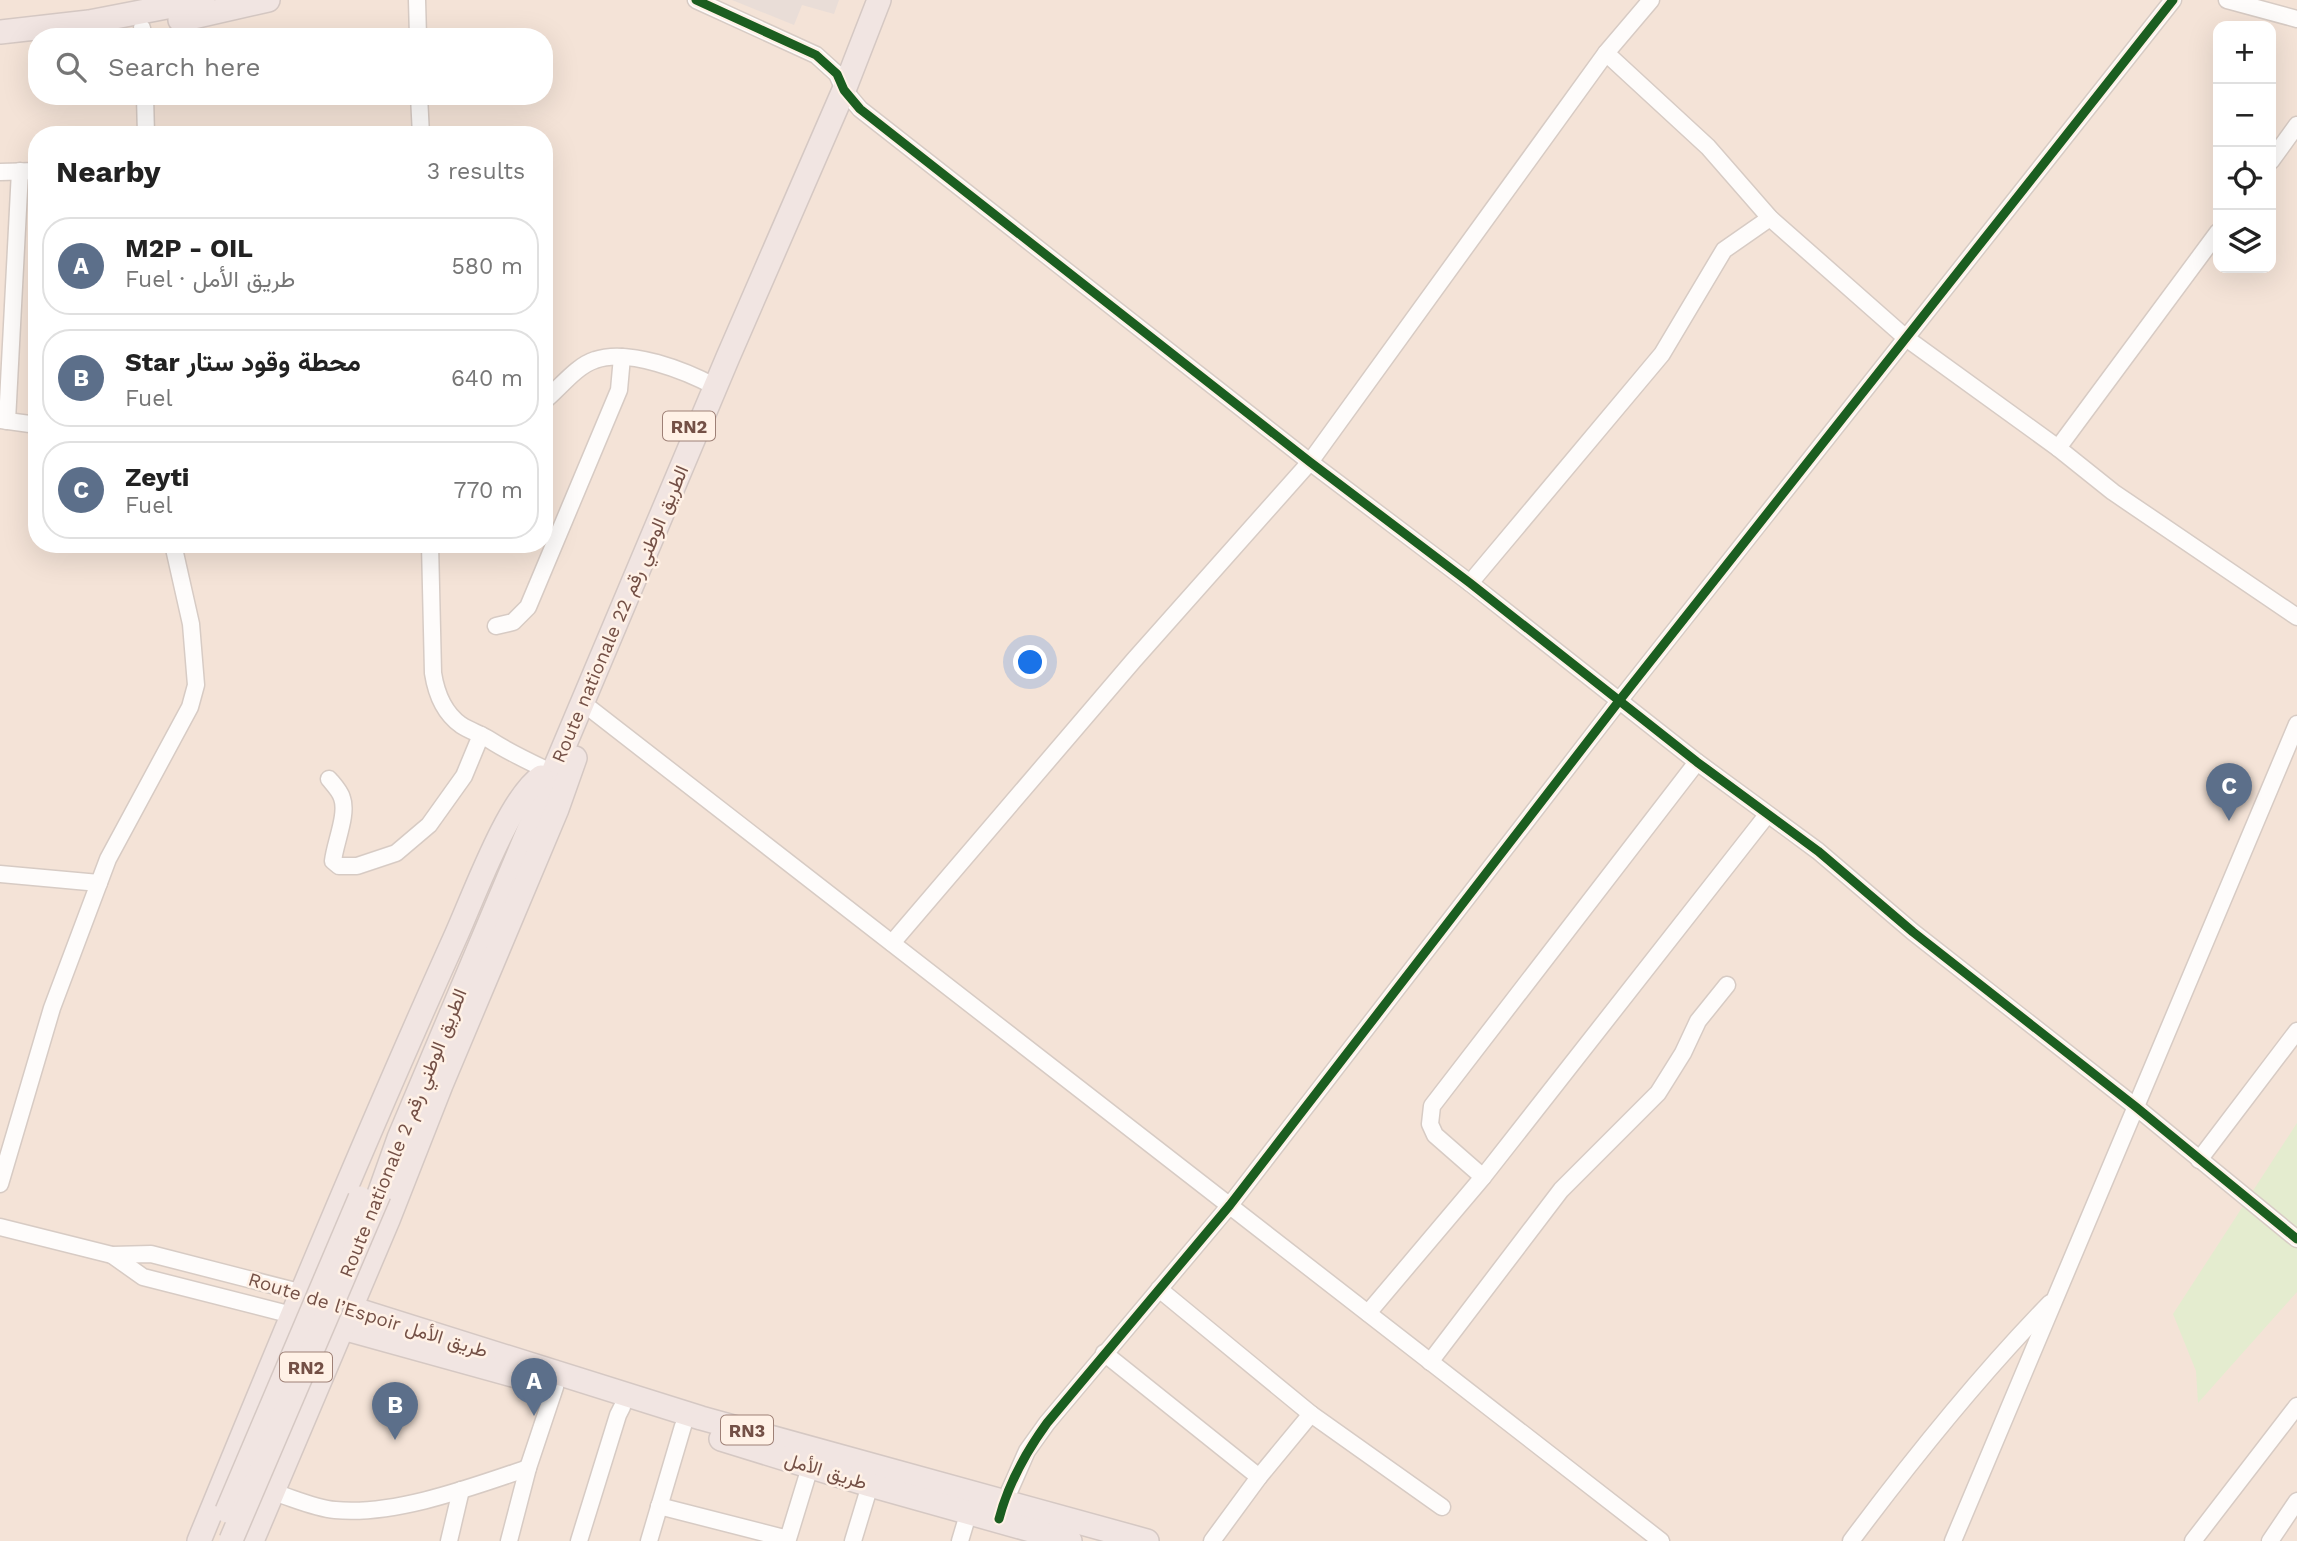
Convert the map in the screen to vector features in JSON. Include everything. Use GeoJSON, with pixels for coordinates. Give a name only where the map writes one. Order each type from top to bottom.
{"type":"FeatureCollection","features":[{"type":"Feature","properties":{"kind":"highway"},"geometry":{"type":"LineString","coordinates":[[36,28],[89,22],[203,0]]}},
{"type":"Feature","properties":{"kind":"highway"},"geometry":{"type":"LineString","coordinates":[[158,28],[268,0]]}},
{"type":"Feature","properties":{"kind":"highway","name":"Route nationale 22 الطريق الوطني رقم"},"geometry":{"type":"LineString","coordinates":[[841,82],[868,0]]}},
{"type":"Feature","properties":{"kind":"highway","name":"Route nationale 22 الطريق الوطني رقم"},"geometry":{"type":"LineString","coordinates":[[471,956],[712,384],[841,82],[879,0]]}},
{"type":"Feature","properties":{"kind":"highway"},"geometry":{"type":"LineString","coordinates":[[0,32],[28,29]]}},
{"type":"Feature","properties":{"kind":"highway"},"geometry":{"type":"LineString","coordinates":[[0,45],[28,43]]}},
{"type":"Feature","properties":{"kind":"highway","name":"Route nationale 22 الطريق الوطني رقم"},"geometry":{"type":"LineString","coordinates":[[550,768],[581,708],[712,384]]}},
{"type":"Feature","properties":{"kind":"highway"},"geometry":{"type":"LineString","coordinates":[[224,1539],[273,1492],[557,809],[579,749],[581,708]]}},
{"type":"Feature","properties":{"kind":"highway"},"geometry":{"type":"LineString","coordinates":[[224,1539],[292,1315],[407,1045],[516,805],[530,785],[550,768]]}},
{"type":"Feature","properties":{"kind":"highway","name":"Route nationale الطريق الوطني رقم 2"},"geometry":{"type":"LineString","coordinates":[[224,1539],[471,956]]}},
{"type":"Feature","properties":{"kind":"highway","name":"Route de l’Espoir طريق الأمل"},"geometry":{"type":"LineString","coordinates":[[303,1293],[347,1317],[503,1372]]}},
{"type":"Feature","properties":{"kind":"highway","name":"Route de l’Espoir طريق الأمل"},"geometry":{"type":"LineString","coordinates":[[292,1315],[347,1317],[397,1323],[1001,1510],[1147,1541]]}},
{"type":"Feature","properties":{"kind":"highway","name":"طريق الأمل"},"geometry":{"type":"LineString","coordinates":[[503,1372],[870,1485],[968,1511],[1001,1510],[1032,1535],[1070,1541]]}},
{"type":"Feature","properties":{"kind":"street"},"geometry":{"type":"LineString","coordinates":[[417,0],[418,28]]}},
{"type":"Feature","properties":{"kind":"street"},"geometry":{"type":"LineString","coordinates":[[696,0],[802,47],[825,62],[860,109],[1697,762],[1818,851],[1913,932],[2136,1107],[2297,1239]]}},
{"type":"Feature","properties":{"kind":"street"},"geometry":{"type":"LineString","coordinates":[[892,943],[1134,660],[1310,462],[1605,54],[1651,0]]}},
{"type":"Feature","properties":{"kind":"street"},"geometry":{"type":"LineString","coordinates":[[1001,1510],[1027,1451],[1047,1423],[1230,1205],[1619,701],[2173,0]]}},
{"type":"Feature","properties":{"kind":"street"},"geometry":{"type":"LineString","coordinates":[[2227,0],[2297,19]]}},
{"type":"Feature","properties":{"kind":"street"},"geometry":{"type":"LineString","coordinates":[[1605,54],[1707,148],[1770,218],[1906,338],[2058,448],[2113,492],[2297,617]]}},
{"type":"Feature","properties":{"kind":"street"},"geometry":{"type":"LineString","coordinates":[[145,105],[146,126]]}},
{"type":"Feature","properties":{"kind":"street"},"geometry":{"type":"LineString","coordinates":[[419,105],[421,126]]}},
{"type":"Feature","properties":{"kind":"street"},"geometry":{"type":"LineString","coordinates":[[2276,154],[2297,125]]}},
{"type":"Feature","properties":{"kind":"street"},"geometry":{"type":"LineString","coordinates":[[20,171],[3,421],[28,424]]}},
{"type":"Feature","properties":{"kind":"street"},"geometry":{"type":"LineString","coordinates":[[0,172],[28,171]]}},
{"type":"Feature","properties":{"kind":"street"},"geometry":{"type":"LineString","coordinates":[[1470,583],[1662,354],[1724,250],[1770,218]]}},
{"type":"Feature","properties":{"kind":"street"},"geometry":{"type":"LineString","coordinates":[[2058,448],[2213,239]]}},
{"type":"Feature","properties":{"kind":"street"},"geometry":{"type":"LineString","coordinates":[[553,393],[594,360],[621,357],[635,358],[712,384]]}},
{"type":"Feature","properties":{"kind":"street"},"geometry":{"type":"LineString","coordinates":[[553,528],[619,390],[621,357]]}},
{"type":"Feature","properties":{"kind":"street"},"geometry":{"type":"LineString","coordinates":[[0,1184],[52,1008],[108,859],[190,707],[196,685],[191,624],[175,553]]}},
{"type":"Feature","properties":{"kind":"street"},"geometry":{"type":"LineString","coordinates":[[430,553],[436,688],[452,718],[461,725],[550,768]]}},
{"type":"Feature","properties":{"kind":"street"},"geometry":{"type":"LineString","coordinates":[[496,626],[513,622],[528,607],[544,553]]}},
{"type":"Feature","properties":{"kind":"street"},"geometry":{"type":"LineString","coordinates":[[581,708],[892,943],[1661,1541]]}},
{"type":"Feature","properties":{"kind":"street"},"geometry":{"type":"LineString","coordinates":[[1953,1541],[2297,724]]}},
{"type":"Feature","properties":{"kind":"street"},"geometry":{"type":"LineString","coordinates":[[329,779],[342,796],[345,810],[335,841],[333,860],[339,866],[357,866],[396,853],[429,825],[464,776],[485,737]]}},
{"type":"Feature","properties":{"kind":"street"},"geometry":{"type":"LineString","coordinates":[[1483,1177],[1435,1135],[1430,1124],[1432,1107],[1697,762]]}},
{"type":"Feature","properties":{"kind":"street"},"geometry":{"type":"LineString","coordinates":[[1368,1313],[1483,1177],[1767,815]]}},
{"type":"Feature","properties":{"kind":"street"},"geometry":{"type":"LineString","coordinates":[[0,874],[99,883]]}},
{"type":"Feature","properties":{"kind":"street"},"geometry":{"type":"LineString","coordinates":[[1430,1362],[1561,1190],[1658,1093],[1683,1053],[1698,1021],[1727,985]]}},
{"type":"Feature","properties":{"kind":"street"},"geometry":{"type":"LineString","coordinates":[[2199,1160],[2297,1031]]}},
{"type":"Feature","properties":{"kind":"street","name":"Route de l’Espoir طريق الأمل"},"geometry":{"type":"LineString","coordinates":[[0,1227],[112,1255],[151,1254],[303,1293]]}},
{"type":"Feature","properties":{"kind":"street","name":"Route de l’Espoir طريق الأمل"},"geometry":{"type":"LineString","coordinates":[[112,1255],[144,1277],[292,1315]]}},
{"type":"Feature","properties":{"kind":"street"},"geometry":{"type":"LineString","coordinates":[[1160,1289],[1311,1415],[1442,1507]]}},
{"type":"Feature","properties":{"kind":"street"},"geometry":{"type":"LineString","coordinates":[[1851,1541],[1930,1439],[2001,1354],[2056,1296]]}},
{"type":"Feature","properties":{"kind":"street"},"geometry":{"type":"LineString","coordinates":[[1104,1353],[1259,1477]]}},
{"type":"Feature","properties":{"kind":"street"},"geometry":{"type":"LineString","coordinates":[[509,1541],[528,1468],[555,1387]]}},
{"type":"Feature","properties":{"kind":"street"},"geometry":{"type":"LineString","coordinates":[[579,1541],[622,1407]]}},
{"type":"Feature","properties":{"kind":"street"},"geometry":{"type":"LineString","coordinates":[[2193,1541],[2295,1412]]}},
{"type":"Feature","properties":{"kind":"street"},"geometry":{"type":"LineString","coordinates":[[1212,1541],[1259,1477],[1311,1415]]}},
{"type":"Feature","properties":{"kind":"street"},"geometry":{"type":"LineString","coordinates":[[649,1541],[683,1426]]}},
{"type":"Feature","properties":{"kind":"street"},"geometry":{"type":"LineString","coordinates":[[659,1506],[788,1540],[810,1467]]}},
{"type":"Feature","properties":{"kind":"street"},"geometry":{"type":"LineString","coordinates":[[273,1492],[333,1510],[356,1510],[397,1506],[461,1490],[528,1468]]}},
{"type":"Feature","properties":{"kind":"street"},"geometry":{"type":"LineString","coordinates":[[853,1541],[870,1485]]}},
{"type":"Feature","properties":{"kind":"street"},"geometry":{"type":"LineString","coordinates":[[449,1541],[461,1490]]}},
{"type":"Feature","properties":{"kind":"street"},"geometry":{"type":"LineString","coordinates":[[2270,1541],[2297,1502]]}},
{"type":"Feature","properties":{"kind":"street"},"geometry":{"type":"LineString","coordinates":[[960,1541],[968,1511]]}},
{"type":"Feature","properties":{"kind":"shaded area"},"geometry":{"type":"Polygon","coordinates":[[[0,0],[2297,0],[2297,1541],[0,1541],[0,0]]]}},
{"type":"Feature","properties":{"kind":"shaded area"},"geometry":{"type":"Polygon","coordinates":[[[732,0],[839,0],[834,14],[802,5],[794,25],[732,0]]]}},
{"type":"Feature","properties":{"kind":"green space"},"geometry":{"type":"Polygon","coordinates":[[[2297,1123],[2297,1292],[2198,1403],[2196,1371],[2173,1314],[2297,1123]]]}},
{"type":"Feature","properties":{"kind":"cycle path"},"geometry":{"type":"LineString","coordinates":[[696,0],[816,55],[837,74],[844,90],[860,109],[1697,762],[1818,851],[1913,932],[2136,1107],[2297,1239]]}},
{"type":"Feature","properties":{"kind":"cycle path"},"geometry":{"type":"LineString","coordinates":[[999,1519],[1007,1493],[1032,1445],[1047,1423],[1230,1205],[1619,701],[2173,0]]}},
{"type":"Feature","properties":{"kind":"place","name":"Zeyti"},"geometry":{"type":"Point","coordinates":[2229,821]}},
{"type":"Feature","properties":{"kind":"place","name":"M2P - OIL"},"geometry":{"type":"Point","coordinates":[534,1416]}},
{"type":"Feature","properties":{"kind":"place","name":"Star محطة وقود ستار"},"geometry":{"type":"Point","coordinates":[395,1440]}}]}
